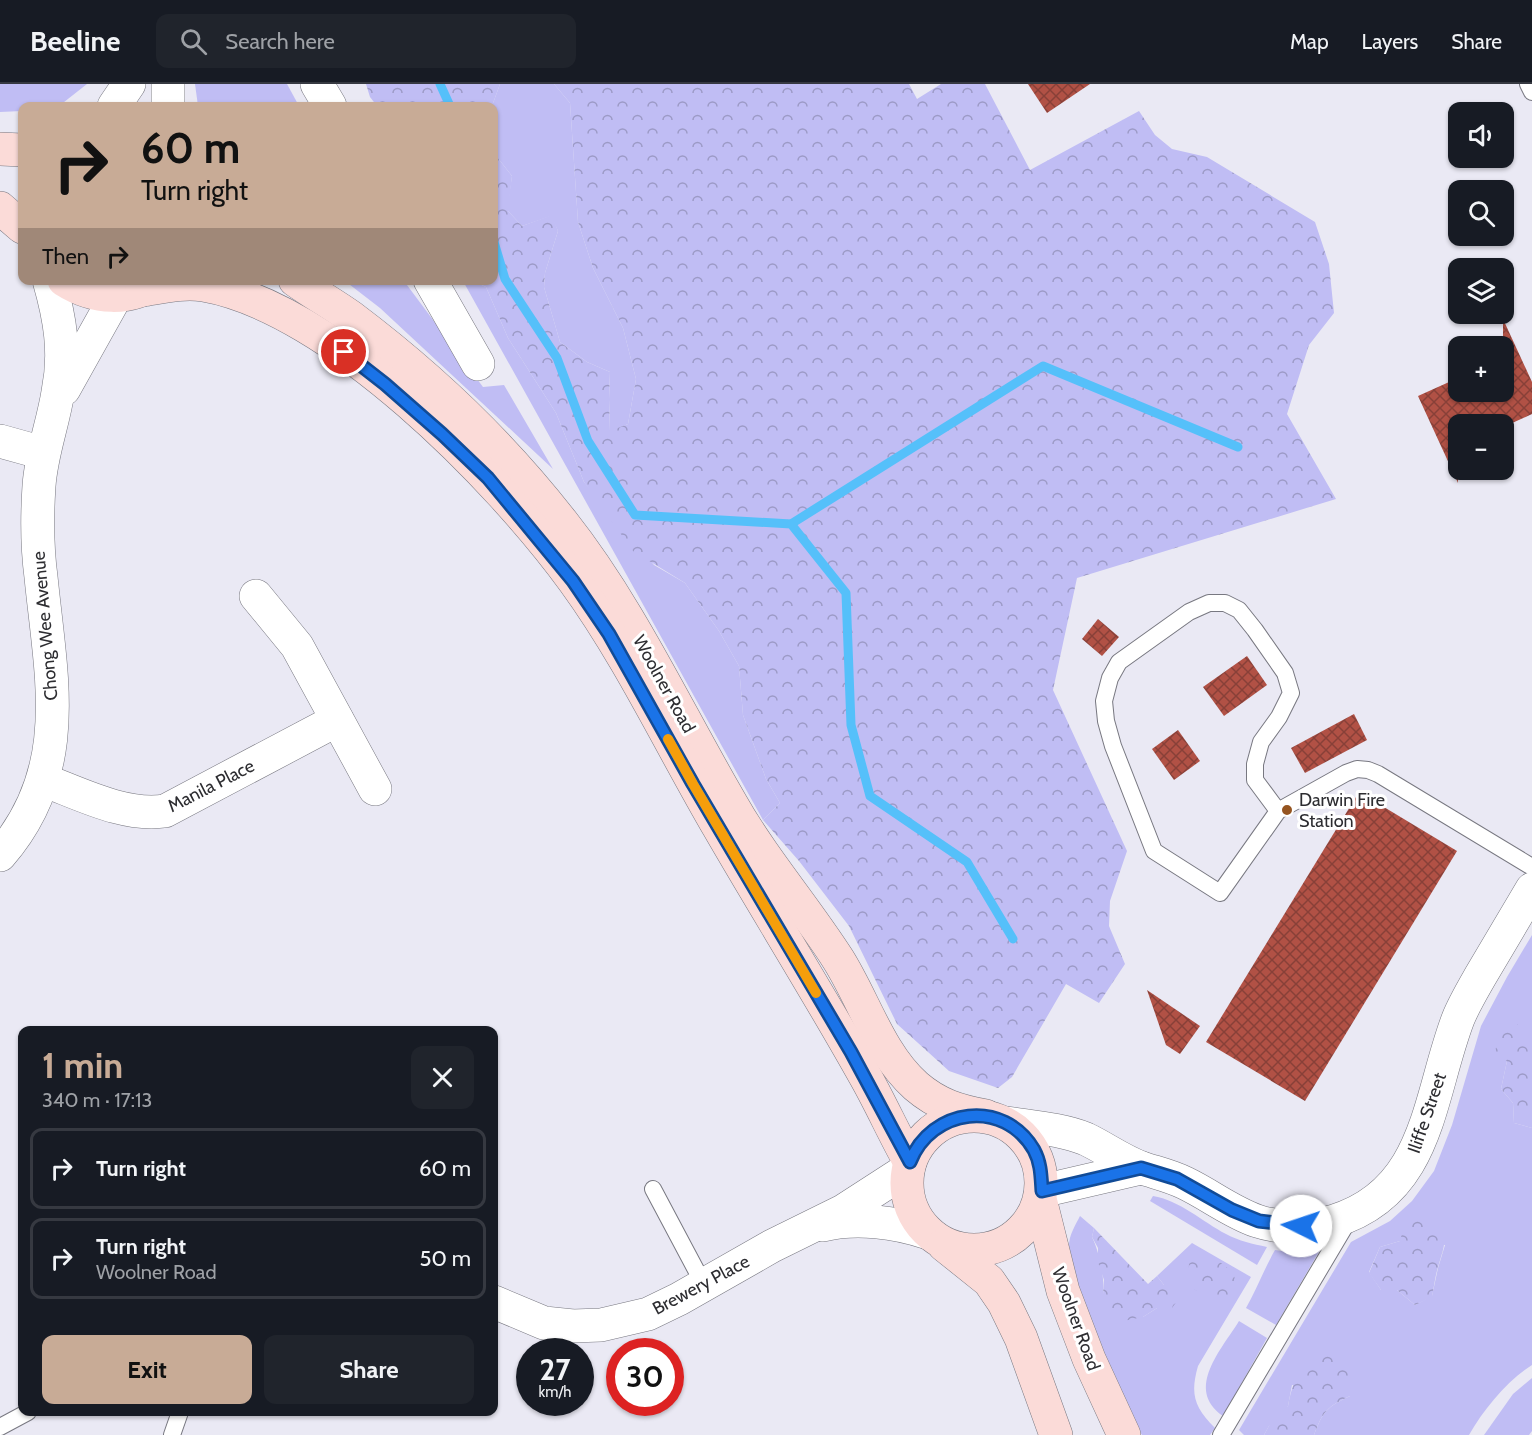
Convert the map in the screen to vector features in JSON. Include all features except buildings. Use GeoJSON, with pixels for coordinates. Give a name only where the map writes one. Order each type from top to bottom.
{"type":"FeatureCollection","features":[{"type":"Feature","properties":{"kind":"main road"},"geometry":{"type":"LineString","coordinates":[[0,149],[18,150]]}},
{"type":"Feature","properties":{"kind":"main road"},"geometry":{"type":"LineString","coordinates":[[0,207],[18,223]]}},
{"type":"Feature","properties":{"kind":"main road","name":"Woolner Road"},"geometry":{"type":"LineString","coordinates":[[72,285],[92,294],[174,285],[203,285],[244,297],[286,316],[333,344],[378,378],[488,478],[573,581],[609,634],[693,784],[856,1061],[909,1166]]}},
{"type":"Feature","properties":{"kind":"main road","name":"Woolner Road"},"geometry":{"type":"LineString","coordinates":[[303,285],[351,317],[461,411],[562,521],[600,574],[630,622],[751,837],[843,967],[891,1056],[915,1084],[942,1104],[996,1120]]}},
{"type":"Feature","properties":{"kind":"main road"},"geometry":{"type":"LineString","coordinates":[[935,1238],[957,1249],[974,1251],[990,1249],[1019,1234],[1030,1222],[1041,1195],[1041,1170],[1034,1151],[1022,1135],[996,1120],[966,1116],[949,1120],[934,1129],[922,1141],[909,1166],[906,1187],[917,1219],[935,1238],[989,1281],[1004,1302],[1021,1338],[1056,1435]]}},
{"type":"Feature","properties":{"kind":"main road","name":"Woolner Road"},"geometry":{"type":"LineString","coordinates":[[1041,1195],[1063,1291],[1118,1427]]}},
{"type":"Feature","properties":{"kind":"street"},"geometry":{"type":"LineString","coordinates":[[117,102],[129,84]]}},
{"type":"Feature","properties":{"kind":"street"},"geometry":{"type":"LineString","coordinates":[[168,84],[168,102]]}},
{"type":"Feature","properties":{"kind":"street"},"geometry":{"type":"LineString","coordinates":[[317,84],[328,102]]}},
{"type":"Feature","properties":{"kind":"street","name":"Chong Wee Avenue"},"geometry":{"type":"LineString","coordinates":[[0,855],[18,832],[43,780],[51,739],[53,693],[40,575],[39,486],[43,453],[58,394],[63,353],[59,322],[50,285]]}},
{"type":"Feature","properties":{"kind":"street"},"geometry":{"type":"LineString","coordinates":[[433,285],[478,364]]}},
{"type":"Feature","properties":{"kind":"street","name":"Chong Wee Avenue"},"geometry":{"type":"LineString","coordinates":[[51,422],[70,377],[139,289]]}},
{"type":"Feature","properties":{"kind":"street"},"geometry":{"type":"LineString","coordinates":[[0,441],[43,453]]}},
{"type":"Feature","properties":{"kind":"street"},"geometry":{"type":"LineString","coordinates":[[256,596],[297,646],[375,789]]}},
{"type":"Feature","properties":{"kind":"street","name":"Manila Place"},"geometry":{"type":"LineString","coordinates":[[43,780],[106,803],[142,813],[165,812],[337,720]]}},
{"type":"Feature","properties":{"kind":"street","name":"Iliffe Street"},"geometry":{"type":"LineString","coordinates":[[996,1120],[1084,1138],[1141,1168],[1177,1179],[1232,1210],[1259,1221],[1284,1226],[1313,1225],[1352,1214],[1378,1199],[1388,1190],[1414,1155],[1430,1113],[1443,1063],[1459,1017],[1532,889]]}},
{"type":"Feature","properties":{"kind":"street"},"geometry":{"type":"LineString","coordinates":[[801,1231],[843,1211],[909,1166]]}},
{"type":"Feature","properties":{"kind":"street"},"geometry":{"type":"LineString","coordinates":[[1041,1195],[1141,1168]]}},
{"type":"Feature","properties":{"kind":"street"},"geometry":{"type":"LineString","coordinates":[[801,1231],[829,1224],[852,1222],[897,1224],[935,1238]]}},
{"type":"Feature","properties":{"kind":"street","name":"Brewery Place"},"geometry":{"type":"LineString","coordinates":[[498,1304],[544,1323],[573,1326],[601,1325],[648,1314],[801,1231]]}},
{"type":"Feature","properties":{"kind":"lane"},"geometry":{"type":"LineString","coordinates":[[1528,84],[1532,92]]}},
{"type":"Feature","properties":{"kind":"lane"},"geometry":{"type":"LineString","coordinates":[[1278,811],[1255,780],[1255,764],[1261,742],[1279,717],[1291,693],[1285,673],[1239,610],[1225,603],[1209,603],[1189,612],[1119,662],[1110,678],[1104,701],[1106,721],[1113,746],[1154,850],[1220,893],[1278,811],[1357,769],[1368,770],[1416,796],[1532,867]]}},
{"type":"Feature","properties":{"kind":"lane"},"geometry":{"type":"LineString","coordinates":[[652,1189],[704,1285]]}},
{"type":"Feature","properties":{"kind":"lane"},"geometry":{"type":"LineString","coordinates":[[1221,1435],[1352,1214]]}},
{"type":"Feature","properties":{"kind":"lane"},"geometry":{"type":"LineString","coordinates":[[0,1427],[21,1416]]}},
{"type":"Feature","properties":{"kind":"lane"},"geometry":{"type":"LineString","coordinates":[[172,1435],[179,1416]]}},
{"type":"Feature","properties":{"kind":"green space"},"geometry":{"type":"Polygon","coordinates":[[[0,84],[87,84],[64,102],[18,102],[18,111],[0,112],[0,84]]]}},
{"type":"Feature","properties":{"kind":"green space"},"geometry":{"type":"Polygon","coordinates":[[[195,84],[287,84],[297,102],[197,102],[195,84]]]}},
{"type":"Feature","properties":{"kind":"green space"},"geometry":{"type":"Polygon","coordinates":[[[366,84],[500,84],[493,102],[374,102],[366,84]]]}},
{"type":"Feature","properties":{"kind":"green space"},"geometry":{"type":"Polygon","coordinates":[[[500,84],[554,84],[570,103],[578,222],[593,268],[623,328],[636,379],[628,424],[610,432],[610,372],[587,362],[560,342],[544,287],[545,273],[558,231],[551,216],[522,226],[507,210],[512,176],[498,158],[498,102],[493,102],[500,84]]]}},
{"type":"Feature","properties":{"kind":"green space"},"geometry":{"type":"Polygon","coordinates":[[[554,84],[909,84],[917,99],[941,84],[985,84],[1030,170],[1139,111],[1155,135],[1172,149],[1207,157],[1315,222],[1329,264],[1334,313],[1309,345],[1287,414],[1336,499],[1077,578],[1053,690],[1127,851],[1110,901],[1109,926],[1125,964],[1099,1003],[1066,984],[1012,1077],[998,1088],[949,1071],[897,1024],[849,926],[799,861],[763,820],[780,803],[766,779],[743,715],[739,666],[719,631],[685,583],[633,551],[584,482],[556,413],[508,338],[486,287],[482,285],[498,285],[498,158],[512,176],[508,211],[522,226],[552,215],[558,231],[545,273],[544,287],[560,342],[587,362],[610,372],[610,431],[628,424],[636,379],[623,328],[593,268],[578,222],[570,103],[554,84]]]}},
{"type":"Feature","properties":{"kind":"green space"},"geometry":{"type":"Polygon","coordinates":[[[350,285],[407,285],[483,387],[504,385],[553,469],[380,308],[350,285]]]}},
{"type":"Feature","properties":{"kind":"green space"},"geometry":{"type":"Polygon","coordinates":[[[465,285],[486,287],[508,338],[556,413],[584,482],[654,565],[685,583],[719,631],[739,666],[743,715],[766,779],[780,803],[763,820],[465,285]]]}},
{"type":"Feature","properties":{"kind":"green space"},"geometry":{"type":"Polygon","coordinates":[[[1532,935],[1532,1060],[1507,1061],[1501,1089],[1513,1103],[1514,1123],[1532,1128],[1532,1365],[1497,1396],[1469,1435],[1314,1435],[1320,1420],[1327,1411],[1350,1396],[1292,1385],[1288,1406],[1269,1426],[1264,1435],[1244,1435],[1239,1430],[1351,1242],[1390,1221],[1412,1201],[1434,1171],[1452,1125],[1481,1026],[1532,935]],[[1400,1241],[1380,1247],[1369,1272],[1381,1290],[1397,1290],[1415,1305],[1432,1296],[1445,1245],[1400,1241]]]}},
{"type":"Feature","properties":{"kind":"green space"},"geometry":{"type":"Polygon","coordinates":[[[1517,1024],[1529,1035],[1532,1060],[1532,1128],[1514,1123],[1513,1103],[1501,1089],[1507,1061],[1495,1052],[1500,1029],[1517,1024]]]}},
{"type":"Feature","properties":{"kind":"green space"},"geometry":{"type":"Polygon","coordinates":[[[1153,1196],[1172,1202],[1231,1236],[1267,1247],[1257,1265],[1150,1201],[1153,1196]]]}},
{"type":"Feature","properties":{"kind":"green space"},"geometry":{"type":"Polygon","coordinates":[[[1080,1216],[1094,1228],[1092,1237],[1101,1265],[1103,1294],[1143,1317],[1157,1308],[1164,1285],[1157,1276],[1192,1243],[1251,1277],[1198,1366],[1194,1392],[1198,1407],[1215,1428],[1210,1435],[1142,1435],[1134,1424],[1116,1386],[1080,1291],[1070,1256],[1069,1242],[1080,1216]]]}},
{"type":"Feature","properties":{"kind":"green space"},"geometry":{"type":"Polygon","coordinates":[[[1426,1216],[1439,1229],[1444,1244],[1432,1297],[1415,1305],[1397,1290],[1381,1290],[1369,1273],[1380,1247],[1400,1241],[1405,1222],[1426,1216]]]}},
{"type":"Feature","properties":{"kind":"green space"},"geometry":{"type":"Polygon","coordinates":[[[1094,1228],[1148,1284],[1157,1276],[1164,1285],[1177,1282],[1182,1294],[1172,1308],[1157,1308],[1143,1317],[1118,1322],[1104,1312],[1104,1280],[1098,1262],[1098,1248],[1092,1237],[1094,1228]]]}},
{"type":"Feature","properties":{"kind":"green space"},"geometry":{"type":"Polygon","coordinates":[[[1275,1250],[1289,1252],[1320,1250],[1276,1325],[1246,1308],[1275,1250]]]}},
{"type":"Feature","properties":{"kind":"green space"},"geometry":{"type":"Polygon","coordinates":[[[1198,1254],[1221,1263],[1234,1273],[1236,1291],[1221,1303],[1208,1298],[1188,1285],[1189,1264],[1198,1254]]]}},
{"type":"Feature","properties":{"kind":"green space"},"geometry":{"type":"Polygon","coordinates":[[[1239,1321],[1267,1338],[1223,1416],[1212,1405],[1207,1394],[1206,1381],[1216,1356],[1239,1321]]]}},
{"type":"Feature","properties":{"kind":"green space"},"geometry":{"type":"Polygon","coordinates":[[[1319,1348],[1343,1356],[1353,1377],[1350,1396],[1327,1411],[1320,1420],[1314,1435],[1264,1435],[1276,1413],[1288,1406],[1298,1374],[1319,1348]]]}},
{"type":"Feature","properties":{"kind":"green space"},"geometry":{"type":"Polygon","coordinates":[[[1532,1378],[1532,1431],[1529,1435],[1484,1435],[1513,1394],[1532,1378]]]}},
{"type":"Feature","properties":{"kind":"waterway"},"geometry":{"type":"LineString","coordinates":[[440,84],[448,102]]}},
{"type":"Feature","properties":{"kind":"waterway"},"geometry":{"type":"LineString","coordinates":[[498,255],[505,279],[557,358],[588,441],[635,515],[791,524],[846,593],[851,725],[870,796],[967,862],[1013,939]]}},
{"type":"Feature","properties":{"kind":"waterway"},"geometry":{"type":"LineString","coordinates":[[791,524],[1043,366],[1238,447]]}},
{"type":"Feature","properties":{"kind":"slow traffic"},"geometry":{"type":"LineString","coordinates":[[668,739],[816,993]]}},
{"type":"Feature","properties":{"kind":"place","name":"Darwin Fire Station"},"geometry":{"type":"Point","coordinates":[1287,810]}},
{"type":"Feature","properties":{"kind":"route"},"geometry":{"type":"LineString","coordinates":[[344,352],[385,384],[488,478],[573,581],[609,634],[638,683],[693,784],[851,1052],[910,1162],[922,1141],[934,1129],[949,1120],[966,1116],[986,1116],[1006,1123],[1022,1135],[1034,1151],[1041,1170],[1042,1191],[1141,1168],[1177,1179],[1232,1210],[1259,1221],[1284,1226],[1301,1226]]}}]}
